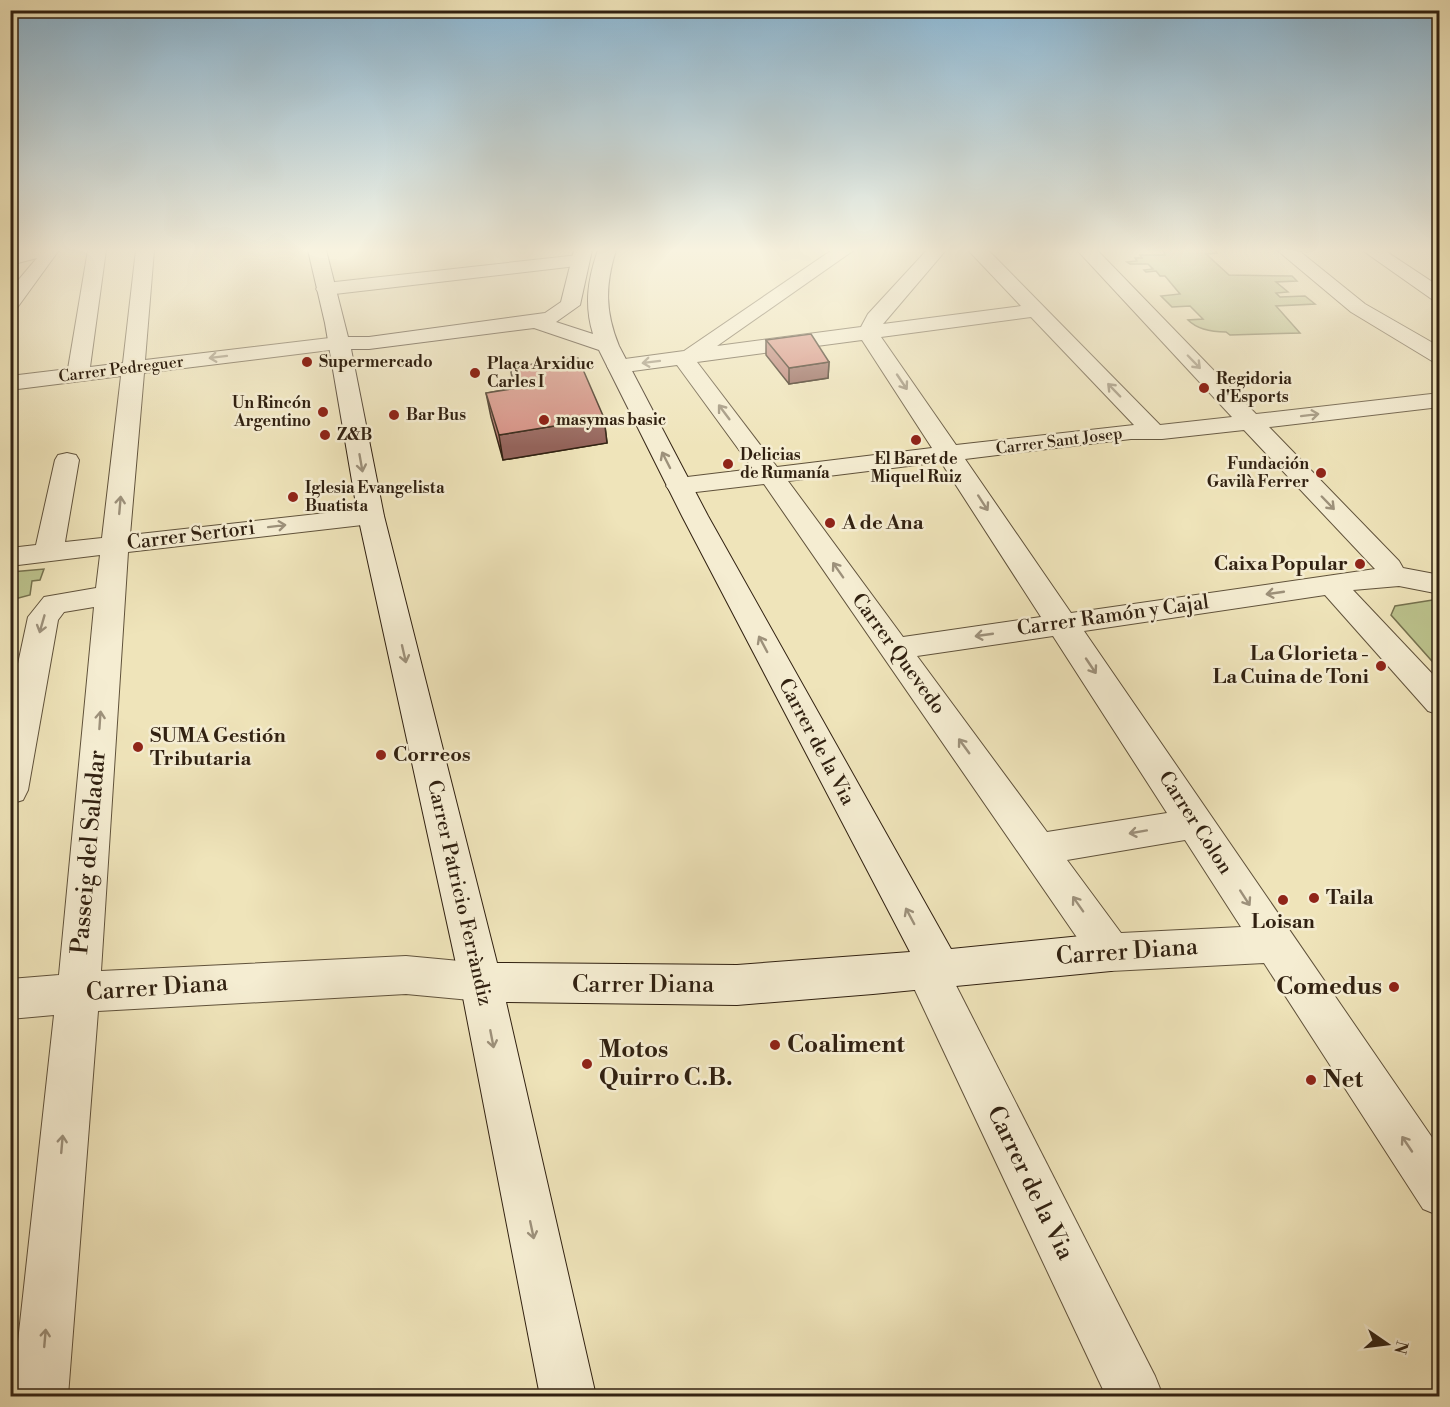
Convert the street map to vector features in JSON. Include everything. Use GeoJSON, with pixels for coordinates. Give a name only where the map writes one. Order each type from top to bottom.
{"type":"FeatureCollection","features":[{"type":"Feature","properties":{"kind":"street"},"geometry":{"type":"LineString","coordinates":[[78,374],[87,316]]}},
{"type":"Feature","properties":{"kind":"street","name":"Passeig del Saladar"},"geometry":{"type":"LineString","coordinates":[[40,1396],[78,994],[110,595],[138,316]]}},
{"type":"Feature","properties":{"kind":"street","name":"Carrer Patricio Ferràndiz"},"geometry":{"type":"LineString","coordinates":[[332,316],[371,516],[481,982],[568,1396]]}},
{"type":"Feature","properties":{"kind":"street"},"geometry":{"type":"LineString","coordinates":[[338,342],[369,343],[535,322],[554,316]]}},
{"type":"Feature","properties":{"kind":"street"},"geometry":{"type":"LineString","coordinates":[[597,316],[609,346]]}},
{"type":"Feature","properties":{"kind":"street"},"geometry":{"type":"LineString","coordinates":[[683,358],[710,343],[750,316]]}},
{"type":"Feature","properties":{"kind":"street"},"geometry":{"type":"LineString","coordinates":[[869,334],[877,316]]}},
{"type":"Feature","properties":{"kind":"street"},"geometry":{"type":"LineString","coordinates":[[535,322],[609,346],[683,358],[997,316]]}},
{"type":"Feature","properties":{"kind":"street"},"geometry":{"type":"LineString","coordinates":[[1042,316],[1154,432]]}},
{"type":"Feature","properties":{"kind":"street"},"geometry":{"type":"LineString","coordinates":[[1149,316],[1389,567],[1389,575]]}},
{"type":"Feature","properties":{"kind":"street"},"geometry":{"type":"LineString","coordinates":[[1371,316],[1440,356]]}},
{"type":"Feature","properties":{"kind":"street","name":"Carrer Colon"},"geometry":{"type":"LineString","coordinates":[[869,334],[1440,1192]]}},
{"type":"Feature","properties":{"kind":"street","name":"Carrer Pedreguer"},"geometry":{"type":"LineString","coordinates":[[10,383],[338,342]]}},
{"type":"Feature","properties":{"kind":"street","name":"Carrer de la Via"},"geometry":{"type":"LineString","coordinates":[[609,346],[687,501],[932,968],[1135,1396]]}},
{"type":"Feature","properties":{"kind":"street","name":"Carrer Quevedo"},"geometry":{"type":"LineString","coordinates":[[683,358],[771,475],[1111,952]]}},
{"type":"Feature","properties":{"kind":"street","name":"Carrer Sant Josep"},"geometry":{"type":"LineString","coordinates":[[687,501],[771,475],[1131,432],[1252,423],[1440,400]]}},
{"type":"Feature","properties":{"kind":"street"},"geometry":{"type":"LineString","coordinates":[[49,552],[67,460]]}},
{"type":"Feature","properties":{"kind":"street","name":"Carrer Sertori"},"geometry":{"type":"LineString","coordinates":[[10,556],[371,516]]}},
{"type":"Feature","properties":{"kind":"street","name":"Carrer Ramón y Cajal"},"geometry":{"type":"LineString","coordinates":[[893,649],[1389,575],[1412,577],[1440,585]]}},
{"type":"Feature","properties":{"kind":"street"},"geometry":{"type":"LineString","coordinates":[[1332,585],[1440,703]]}},
{"type":"Feature","properties":{"kind":"street"},"geometry":{"type":"LineString","coordinates":[[10,790],[43,617],[55,604],[110,595]]}},
{"type":"Feature","properties":{"kind":"street"},"geometry":{"type":"LineString","coordinates":[[1039,849],[1196,823]]}},
{"type":"Feature","properties":{"kind":"street","name":"Carrer Diana"},"geometry":{"type":"LineString","coordinates":[[10,999],[132,988],[406,975],[481,982],[737,985],[1111,952],[1274,944]]}},
{"type":"Feature","properties":{"kind":"green space"},"geometry":{"type":"Polygon","coordinates":[[[1200,316],[1285,316],[1300,333],[1230,335],[1226,332],[1201,328],[1188,320],[1203,319],[1200,316]]]}},
{"type":"Feature","properties":{"kind":"green space"},"geometry":{"type":"Polygon","coordinates":[[[44,569],[40,580],[32,581],[30,595],[11,600],[11,572],[44,569]]]}},
{"type":"Feature","properties":{"kind":"green space"},"geometry":{"type":"Polygon","coordinates":[[[1440,599],[1439,669],[1391,615],[1395,606],[1440,599]]]}},
{"type":"Feature","properties":{"kind":"building"},"geometry":{"type":"Polygon","coordinates":[[[811,334],[829,362],[789,368],[766,340],[811,334]]]}},
{"type":"Feature","properties":{"kind":"building"},"geometry":{"type":"Polygon","coordinates":[[[578,358],[604,418],[499,435],[486,393],[517,388],[510,367],[578,358]]]}},
{"type":"Feature","properties":{"kind":"place","name":"Supermercado"},"geometry":{"type":"Point","coordinates":[307,362]}},
{"type":"Feature","properties":{"kind":"place","name":"Plaça Arxiduc Carles I"},"geometry":{"type":"Point","coordinates":[475,373]}},
{"type":"Feature","properties":{"kind":"place","name":"Regidoria d'Esports"},"geometry":{"type":"Point","coordinates":[1204,388]}},
{"type":"Feature","properties":{"kind":"place","name":"Un Rincón Argentino"},"geometry":{"type":"Point","coordinates":[323,412]}},
{"type":"Feature","properties":{"kind":"place","name":"Bar Bus"},"geometry":{"type":"Point","coordinates":[394,415]}},
{"type":"Feature","properties":{"kind":"place","name":"masymas basic"},"geometry":{"type":"Point","coordinates":[544,420]}},
{"type":"Feature","properties":{"kind":"place","name":"Z&B"},"geometry":{"type":"Point","coordinates":[325,435]}},
{"type":"Feature","properties":{"kind":"place","name":"El Baret de Miquel Ruiz"},"geometry":{"type":"Point","coordinates":[916,440]}},
{"type":"Feature","properties":{"kind":"place","name":"Delicias de Rumanía"},"geometry":{"type":"Point","coordinates":[728,464]}},
{"type":"Feature","properties":{"kind":"place","name":"Fundación Gavilà Ferrer"},"geometry":{"type":"Point","coordinates":[1321,473]}},
{"type":"Feature","properties":{"kind":"place","name":"Iglesia Evangelista Buatista"},"geometry":{"type":"Point","coordinates":[293,497]}},
{"type":"Feature","properties":{"kind":"place","name":"A de Ana"},"geometry":{"type":"Point","coordinates":[830,523]}},
{"type":"Feature","properties":{"kind":"place","name":"Caixa Popular"},"geometry":{"type":"Point","coordinates":[1360,564]}},
{"type":"Feature","properties":{"kind":"place","name":"La Glorieta - La Cuina de Toni"},"geometry":{"type":"Point","coordinates":[1381,666]}},
{"type":"Feature","properties":{"kind":"place","name":"SUMA Gestión Tributaria"},"geometry":{"type":"Point","coordinates":[138,747]}},
{"type":"Feature","properties":{"kind":"place","name":"Correos"},"geometry":{"type":"Point","coordinates":[381,755]}},
{"type":"Feature","properties":{"kind":"place","name":"Taila"},"geometry":{"type":"Point","coordinates":[1314,898]}},
{"type":"Feature","properties":{"kind":"place","name":"Loisan"},"geometry":{"type":"Point","coordinates":[1283,900]}},
{"type":"Feature","properties":{"kind":"place","name":"Comedus"},"geometry":{"type":"Point","coordinates":[1394,987]}},
{"type":"Feature","properties":{"kind":"place","name":"Coaliment"},"geometry":{"type":"Point","coordinates":[775,1045]}},
{"type":"Feature","properties":{"kind":"place","name":"Motos Quirro C.B."},"geometry":{"type":"Point","coordinates":[587,1064]}},
{"type":"Feature","properties":{"kind":"place","name":"Net"},"geometry":{"type":"Point","coordinates":[1311,1080]}}]}
